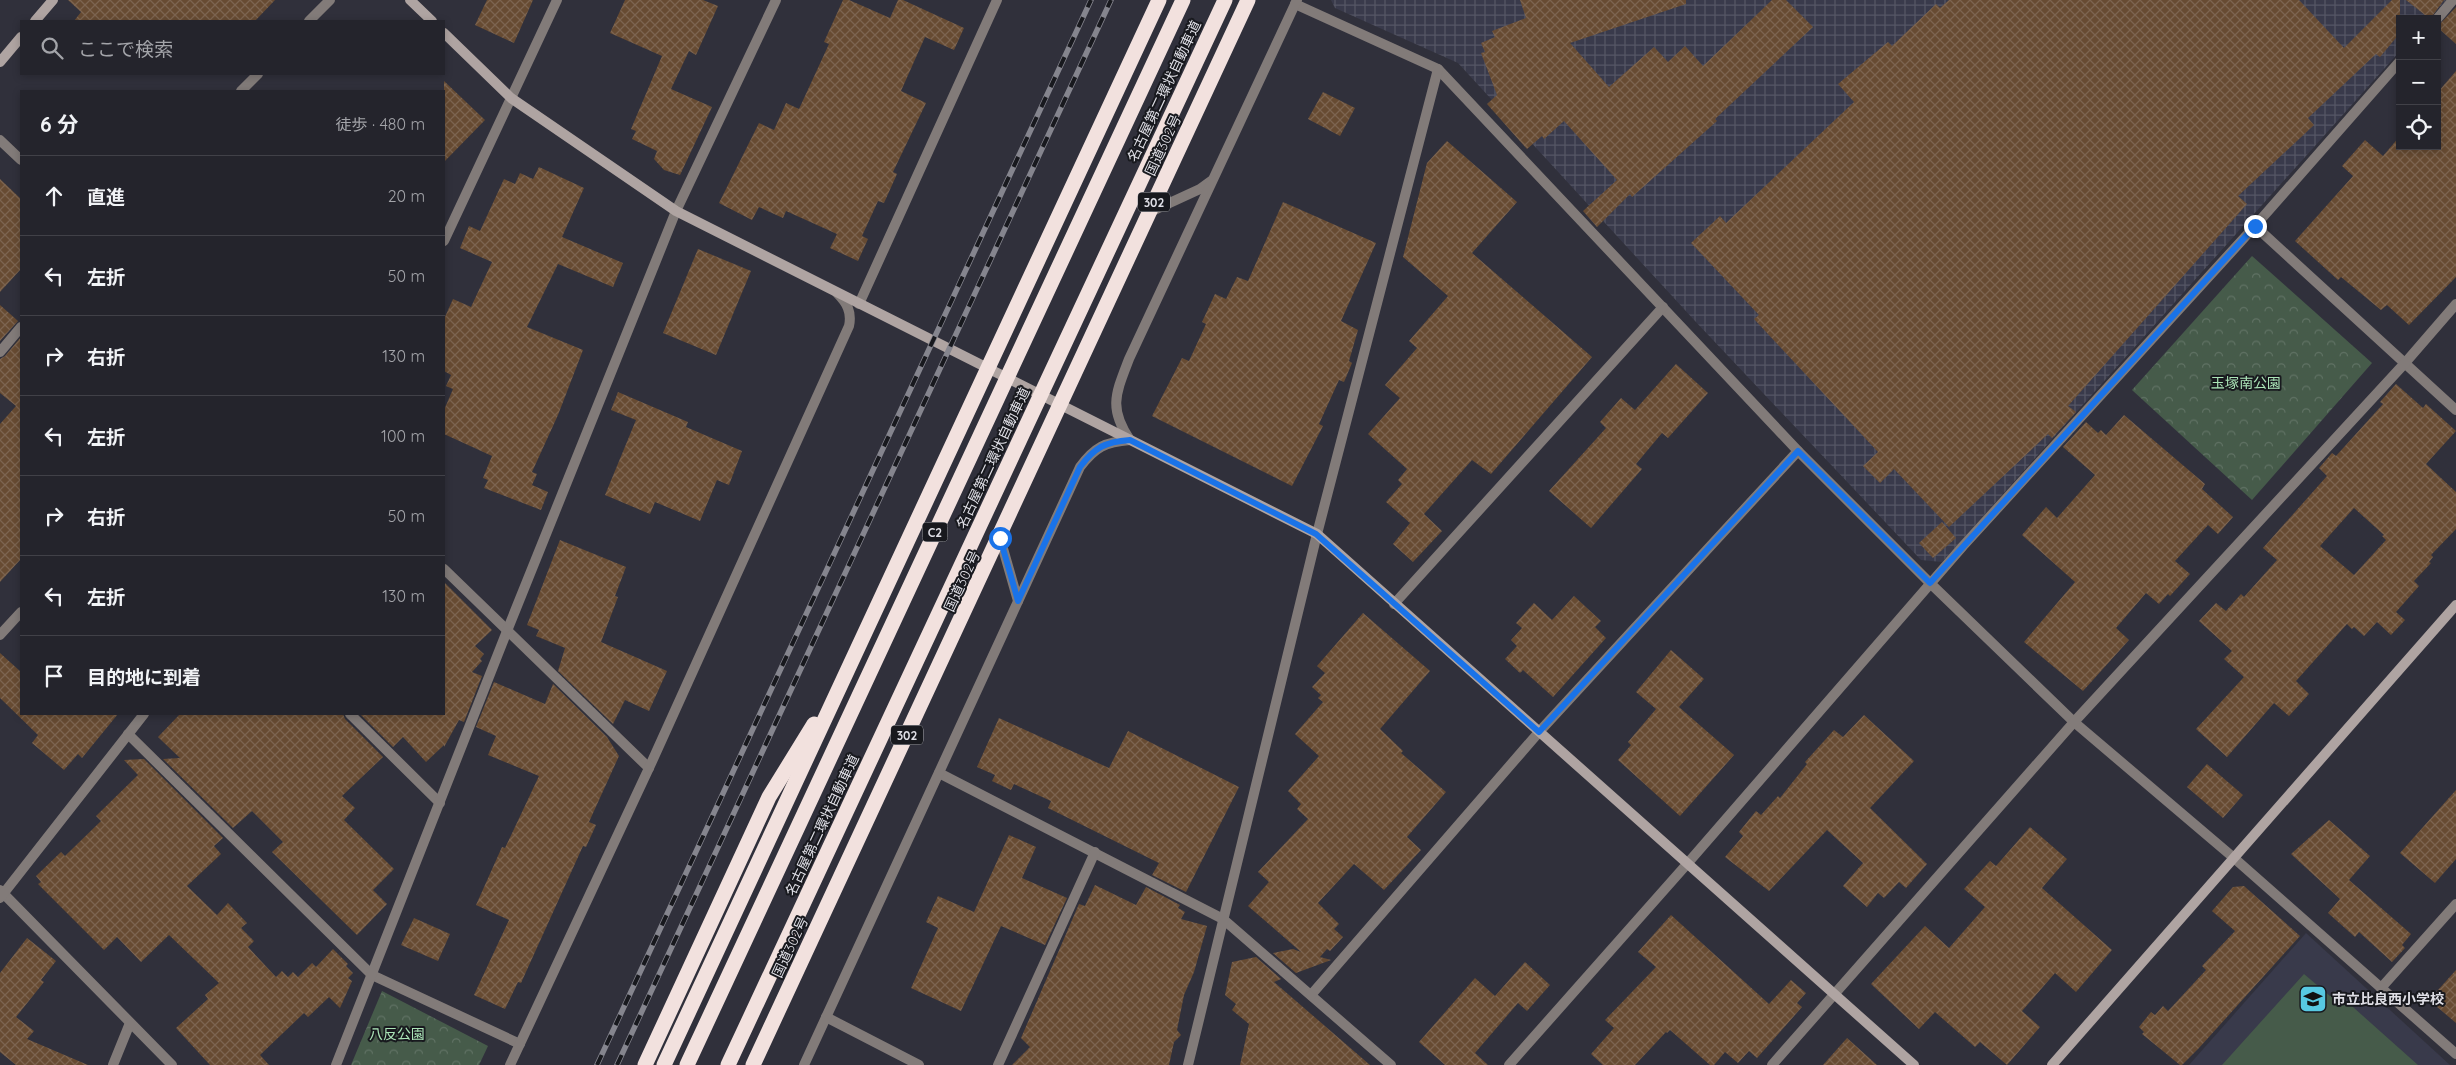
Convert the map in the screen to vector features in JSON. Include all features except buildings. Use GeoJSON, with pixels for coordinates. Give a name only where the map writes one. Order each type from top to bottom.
{"type":"FeatureCollection","features":[{"type":"Feature","properties":{"kind":"highway"},"geometry":{"type":"LineString","coordinates":[[664,1065],[1158,0]]}},
{"type":"Feature","properties":{"kind":"highway","name":"名古屋第二環状自動車道"},"geometry":{"type":"LineString","coordinates":[[687,1065],[1183,0]]}},
{"type":"Feature","properties":{"kind":"highway","name":"名古屋第二環状自動車道"},"geometry":{"type":"LineString","coordinates":[[728,1065],[1224,0]]}},
{"type":"Feature","properties":{"kind":"highway","name":"国道302号"},"geometry":{"type":"LineString","coordinates":[[753,1065],[1000,538],[1248,0]]}},
{"type":"Feature","properties":{"kind":"highway"},"geometry":{"type":"LineString","coordinates":[[645,1065],[769,797],[850,666]]}},
{"type":"Feature","properties":{"kind":"street"},"geometry":{"type":"LineString","coordinates":[[36,20],[53,0]]}},
{"type":"Feature","properties":{"kind":"street"},"geometry":{"type":"LineString","coordinates":[[310,20],[330,0]]}},
{"type":"Feature","properties":{"kind":"street"},"geometry":{"type":"LineString","coordinates":[[410,0],[431,20]]}},
{"type":"Feature","properties":{"kind":"street"},"geometry":{"type":"LineString","coordinates":[[445,239],[557,0]]}},
{"type":"Feature","properties":{"kind":"street"},"geometry":{"type":"LineString","coordinates":[[336,1065],[507,631],[676,212],[776,0]]}},
{"type":"Feature","properties":{"kind":"street"},"geometry":{"type":"LineString","coordinates":[[859,304],[997,0]]}},
{"type":"Feature","properties":{"kind":"street"},"geometry":{"type":"LineString","coordinates":[[2440,15],[2453,0]]}},
{"type":"Feature","properties":{"kind":"street"},"geometry":{"type":"LineString","coordinates":[[1130,440],[1117,417],[1115,409],[1116,393],[1129,359],[1296,2],[1438,70],[1798,451],[1930,583],[2074,722],[2234,858],[2456,1054]]}},
{"type":"Feature","properties":{"kind":"street"},"geometry":{"type":"LineString","coordinates":[[445,34],[511,98],[676,212],[1316,534],[1914,1065]]}},
{"type":"Feature","properties":{"kind":"street"},"geometry":{"type":"LineString","coordinates":[[0,62],[20,38]]}},
{"type":"Feature","properties":{"kind":"street"},"geometry":{"type":"LineString","coordinates":[[1509,1065],[1687,864],[1930,583],[2255,226],[2396,66]]}},
{"type":"Feature","properties":{"kind":"street"},"geometry":{"type":"LineString","coordinates":[[1188,1065],[1316,534],[1438,70]]}},
{"type":"Feature","properties":{"kind":"street"},"geometry":{"type":"LineString","coordinates":[[242,90],[257,75]]}},
{"type":"Feature","properties":{"kind":"street"},"geometry":{"type":"LineString","coordinates":[[0,140],[20,159]]}},
{"type":"Feature","properties":{"kind":"street"},"geometry":{"type":"LineString","coordinates":[[1150,212],[1200,189],[1214,178]]}},
{"type":"Feature","properties":{"kind":"street"},"geometry":{"type":"LineString","coordinates":[[2255,226],[2456,410]]}},
{"type":"Feature","properties":{"kind":"street"},"geometry":{"type":"LineString","coordinates":[[510,1065],[649,768],[849,326],[851,316],[848,308],[837,293]]}},
{"type":"Feature","properties":{"kind":"street"},"geometry":{"type":"LineString","coordinates":[[1772,1065],[2074,722],[2405,363],[2456,304]]}},
{"type":"Feature","properties":{"kind":"street"},"geometry":{"type":"LineString","coordinates":[[1394,604],[1663,307]]}},
{"type":"Feature","properties":{"kind":"street"},"geometry":{"type":"LineString","coordinates":[[0,352],[20,328]]}},
{"type":"Feature","properties":{"kind":"street"},"geometry":{"type":"LineString","coordinates":[[804,1065],[1080,467],[1090,455],[1111,441],[1130,440]]}},
{"type":"Feature","properties":{"kind":"street"},"geometry":{"type":"LineString","coordinates":[[1311,995],[1539,732],[1798,451]]}},
{"type":"Feature","properties":{"kind":"street"},"geometry":{"type":"LineString","coordinates":[[1000,538],[1018,601]]}},
{"type":"Feature","properties":{"kind":"street"},"geometry":{"type":"LineString","coordinates":[[445,570],[649,768]]}},
{"type":"Feature","properties":{"kind":"street"},"geometry":{"type":"LineString","coordinates":[[2052,1065],[2456,605]]}},
{"type":"Feature","properties":{"kind":"street"},"geometry":{"type":"LineString","coordinates":[[0,635],[20,613]]}},
{"type":"Feature","properties":{"kind":"street"},"geometry":{"type":"LineString","coordinates":[[143,715],[1,894],[172,1065]]}},
{"type":"Feature","properties":{"kind":"street"},"geometry":{"type":"LineString","coordinates":[[351,715],[440,803]]}},
{"type":"Feature","properties":{"kind":"street"},"geometry":{"type":"LineString","coordinates":[[128,734],[372,975],[520,1044]]}},
{"type":"Feature","properties":{"kind":"street"},"geometry":{"type":"LineString","coordinates":[[939,773],[1223,919],[1391,1065]]}},
{"type":"Feature","properties":{"kind":"street"},"geometry":{"type":"LineString","coordinates":[[998,1065],[1095,852]]}},
{"type":"Feature","properties":{"kind":"street"},"geometry":{"type":"LineString","coordinates":[[2381,988],[2456,904]]}},
{"type":"Feature","properties":{"kind":"street"},"geometry":{"type":"LineString","coordinates":[[826,1017],[919,1065]]}},
{"type":"Feature","properties":{"kind":"street"},"geometry":{"type":"LineString","coordinates":[[113,1065],[130,1023]]}},
{"type":"Feature","properties":{"kind":"shaded area"},"geometry":{"type":"Polygon","coordinates":[[[1331,0],[2446,0],[2433,15],[2396,15],[2396,55],[1942,562],[1921,560],[1695,321],[1458,63],[1335,8],[1331,0]]]}},
{"type":"Feature","properties":{"kind":"shaded area","name":"市立比良西小学校"},"geometry":{"type":"Polygon","coordinates":[[[2306,933],[2450,1065],[2189,1065],[2306,933]]]}},
{"type":"Feature","properties":{"kind":"green space","name":"玉塚南公園"},"geometry":{"type":"Polygon","coordinates":[[[2252,256],[2372,363],[2252,500],[2132,390],[2252,256]]]}},
{"type":"Feature","properties":{"kind":"green space"},"geometry":{"type":"Polygon","coordinates":[[[2304,974],[2330,996],[2335,991],[2418,1065],[2222,1065],[2304,974]]]}},
{"type":"Feature","properties":{"kind":"green space","name":"八反公園"},"geometry":{"type":"Polygon","coordinates":[[[382,991],[488,1046],[479,1065],[351,1065],[382,991]]]}},
{"type":"Feature","properties":{"kind":"railway"},"geometry":{"type":"LineString","coordinates":[[597,1065],[1091,0]]}},
{"type":"Feature","properties":{"kind":"railway"},"geometry":{"type":"LineString","coordinates":[[617,1065],[1111,0]]}},
{"type":"Feature","properties":{"kind":"place","name":"市立比良西小学校"},"geometry":{"type":"Point","coordinates":[2313,999]}},
{"type":"Feature","properties":{"kind":"route"},"geometry":{"type":"LineString","coordinates":[[1000,538],[1005,561],[1018,601],[1080,467],[1090,455],[1111,441],[1130,440],[1316,534],[1539,732],[1798,451],[1930,583],[2255,226]]}}]}
